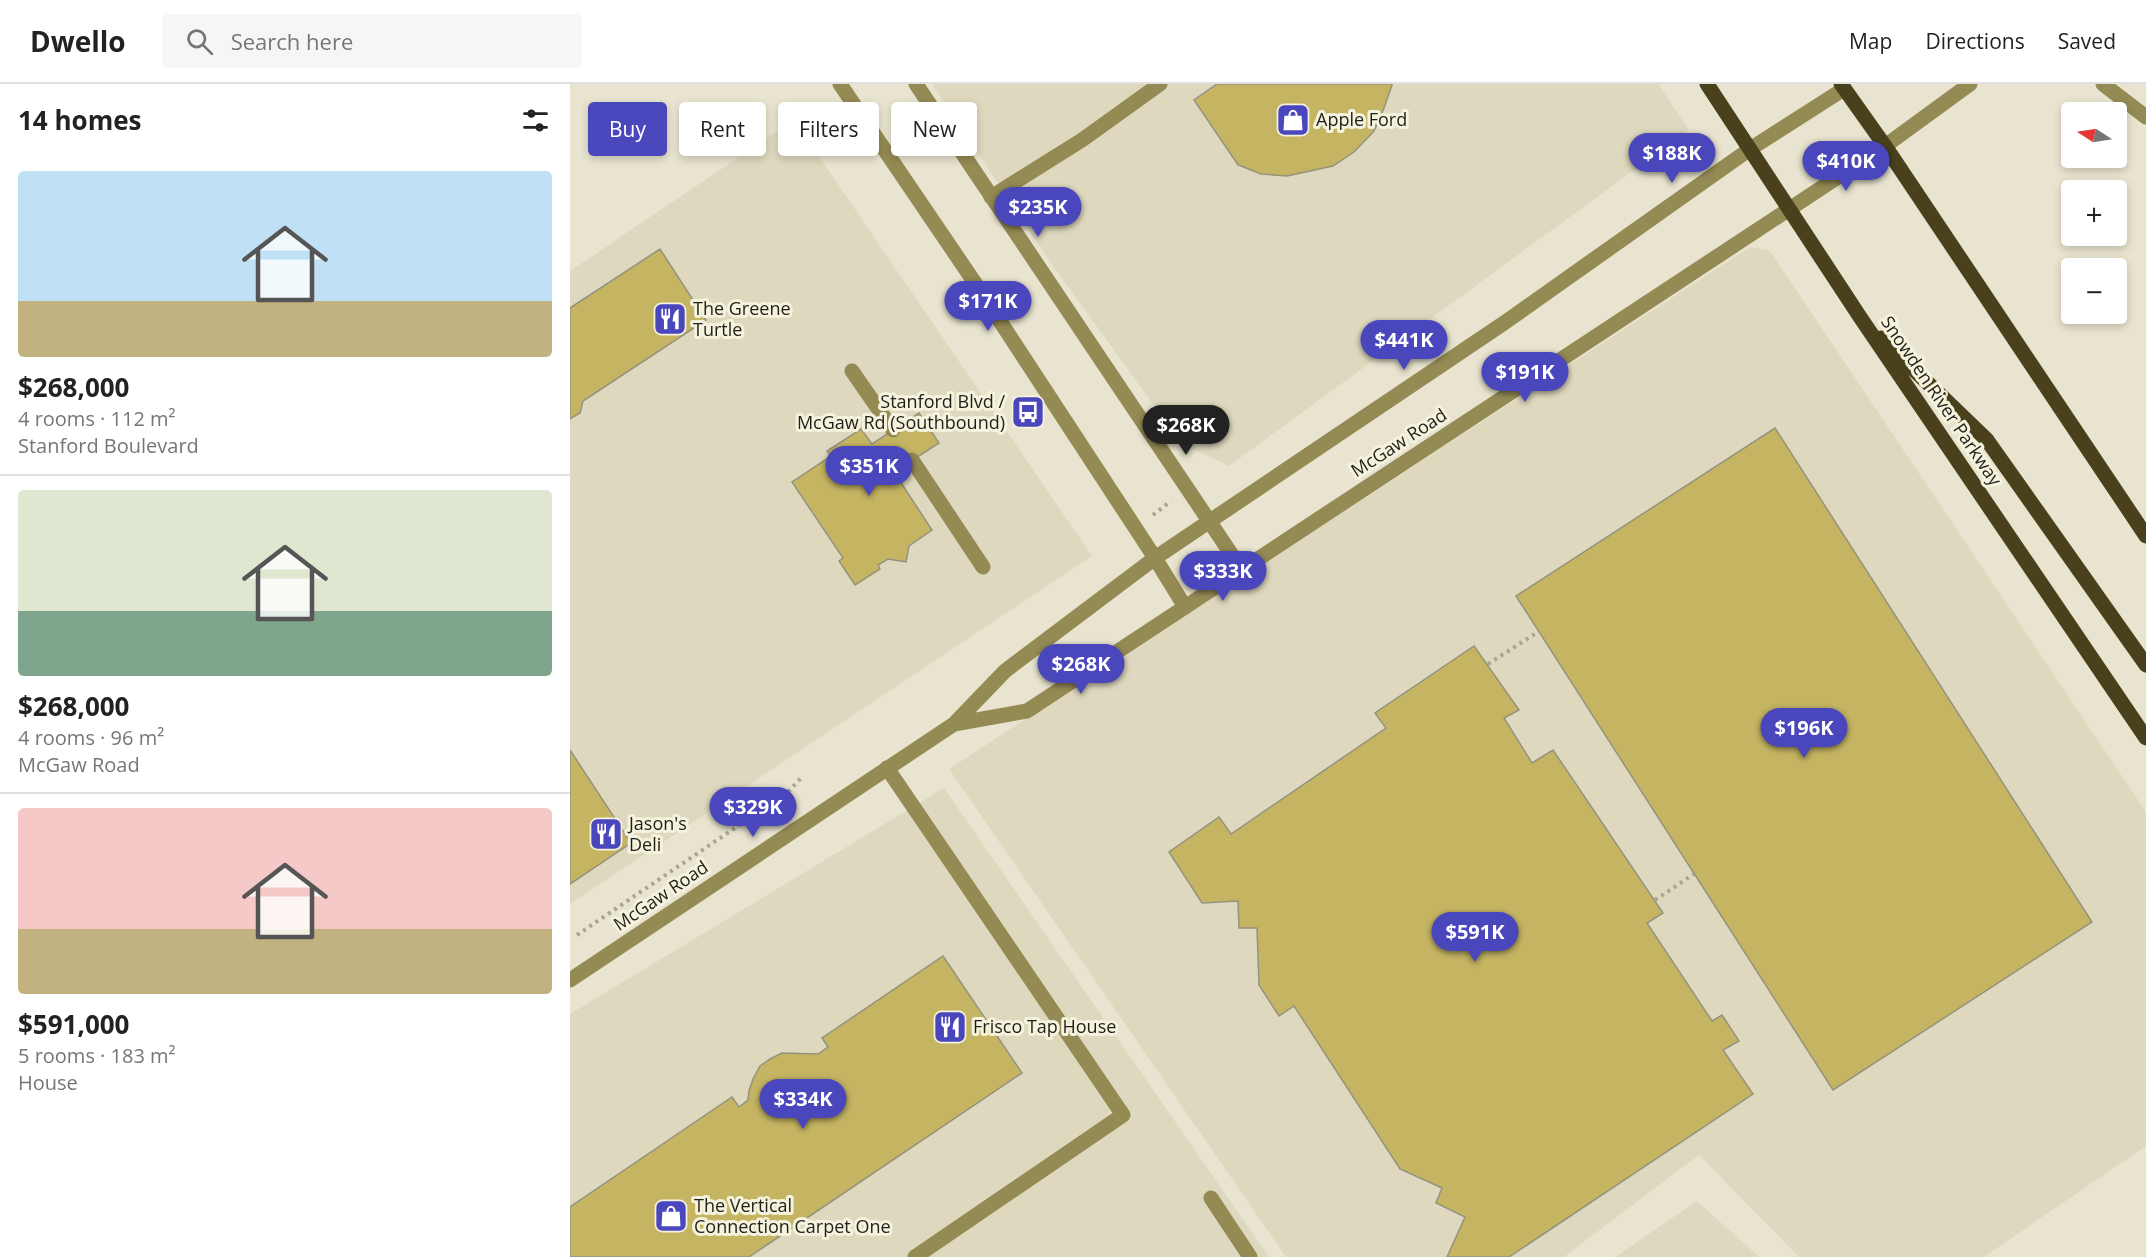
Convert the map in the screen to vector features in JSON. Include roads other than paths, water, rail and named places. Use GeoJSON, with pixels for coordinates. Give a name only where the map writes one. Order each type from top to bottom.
{"type":"FeatureCollection","features":[{"type":"Feature","properties":{"kind":"main road","name":"Snowden River Parkway"},"geometry":{"type":"LineString","coordinates":[[1707,84],[1860,317],[2146,738]]}},
{"type":"Feature","properties":{"kind":"main road"},"geometry":{"type":"LineString","coordinates":[[1846,86],[2146,536]]}},
{"type":"Feature","properties":{"kind":"main road"},"geometry":{"type":"LineString","coordinates":[[1860,317],[1987,440],[2146,665]]}},
{"type":"Feature","properties":{"kind":"street"},"geometry":{"type":"LineString","coordinates":[[840,84],[984,296],[1185,607]]}},
{"type":"Feature","properties":{"kind":"street"},"geometry":{"type":"LineString","coordinates":[[916,84],[1242,570]]}},
{"type":"Feature","properties":{"kind":"street"},"geometry":{"type":"LineString","coordinates":[[991,197],[1082,140],[1160,84]]}},
{"type":"Feature","properties":{"kind":"street","name":"McGaw Road"},"geometry":{"type":"LineString","coordinates":[[954,724],[1027,711],[1885,147],[1970,84]]}},
{"type":"Feature","properties":{"kind":"street"},"geometry":{"type":"LineString","coordinates":[[2103,84],[2146,117]]}},
{"type":"Feature","properties":{"kind":"street","name":"McGaw Road"},"geometry":{"type":"LineString","coordinates":[[570,980],[954,724],[1005,671],[1155,558],[1504,323],[1750,149],[1846,86]]}},
{"type":"Feature","properties":{"kind":"street"},"geometry":{"type":"LineString","coordinates":[[852,371],[893,430]]}},
{"type":"Feature","properties":{"kind":"street"},"geometry":{"type":"LineString","coordinates":[[912,460],[983,567]]}},
{"type":"Feature","properties":{"kind":"street"},"geometry":{"type":"LineString","coordinates":[[887,768],[1122,1115],[915,1257]]}},
{"type":"Feature","properties":{"kind":"street"},"geometry":{"type":"LineString","coordinates":[[1211,1198],[1250,1257]]}},
{"type":"Feature","properties":{"kind":"place","name":"Apple Ford"},"geometry":{"type":"Point","coordinates":[1293,120]}},
{"type":"Feature","properties":{"kind":"place","name":"The Greene Turtle"},"geometry":{"type":"Point","coordinates":[670,319]}},
{"type":"Feature","properties":{"kind":"place","name":"Stanford Blvd / McGaw Rd (Southbound)"},"geometry":{"type":"Point","coordinates":[1028,412]}},
{"type":"Feature","properties":{"kind":"place","name":"Jason's Deli"},"geometry":{"type":"Point","coordinates":[606,834]}},
{"type":"Feature","properties":{"kind":"place","name":"Frisco Tap House"},"geometry":{"type":"Point","coordinates":[950,1027]}},
{"type":"Feature","properties":{"kind":"place","name":"The Vertical Connection Carpet One"},"geometry":{"type":"Point","coordinates":[671,1216]}}]}
